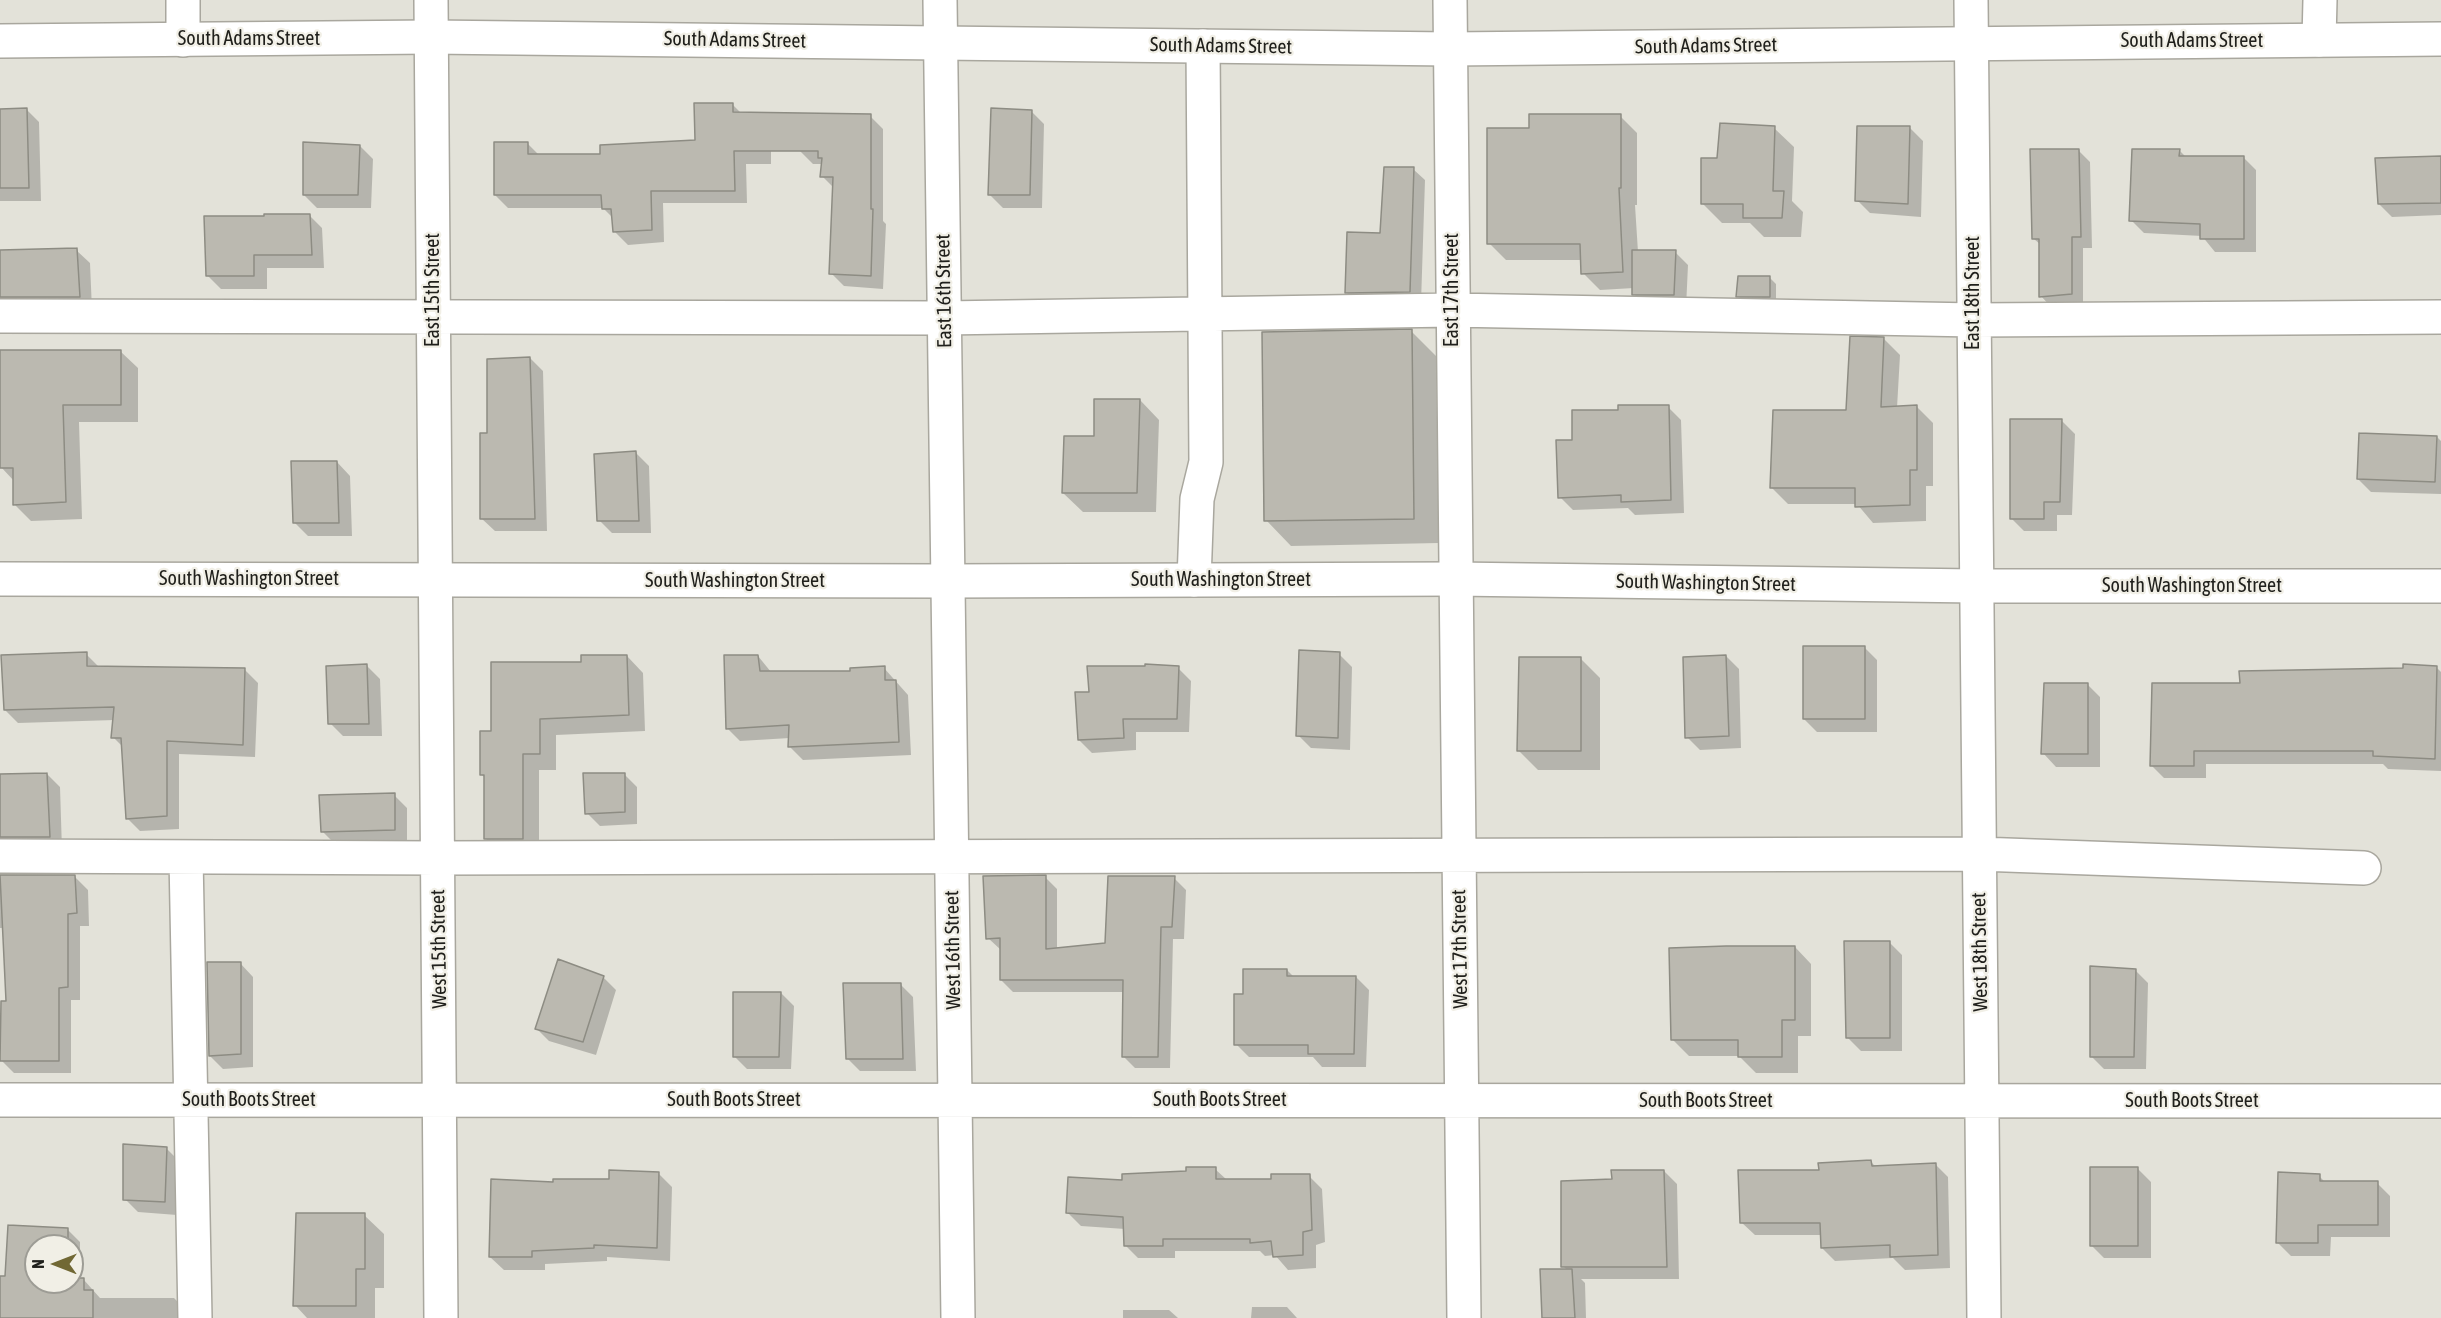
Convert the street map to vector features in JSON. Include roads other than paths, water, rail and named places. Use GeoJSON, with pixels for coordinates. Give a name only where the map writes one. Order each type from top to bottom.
{"type":"FeatureCollection","features":[{"type":"Feature","properties":{"kind":"street"},"geometry":{"type":"LineString","coordinates":[[183,0],[183,40]]}},
{"type":"Feature","properties":{"kind":"street","name":"East 15th Street"},"geometry":{"type":"LineString","coordinates":[[431,0],[435,579]]}},
{"type":"Feature","properties":{"kind":"street","name":"East 16th Street"},"geometry":{"type":"LineString","coordinates":[[940,0],[948,581]]}},
{"type":"Feature","properties":{"kind":"street","name":"East 17th Street"},"geometry":{"type":"LineString","coordinates":[[1450,0],[1454,579]]}},
{"type":"Feature","properties":{"kind":"street","name":"East 18th Street"},"geometry":{"type":"LineString","coordinates":[[1971,0],[1976,586]]}},
{"type":"Feature","properties":{"kind":"street"},"geometry":{"type":"LineString","coordinates":[[2319,40],[2320,0]]}},
{"type":"Feature","properties":{"kind":"street","name":"South Adams Street"},"geometry":{"type":"LineString","coordinates":[[0,41],[431,37],[1450,50],[2441,39]]}},
{"type":"Feature","properties":{"kind":"street"},"geometry":{"type":"LineString","coordinates":[[1194,580],[1197,499],[1206,462],[1203,46]]}},
{"type":"Feature","properties":{"kind":"street"},"geometry":{"type":"LineString","coordinates":[[0,316],[433,319],[944,318],[1452,310],[1974,320],[2441,316]]}},
{"type":"Feature","properties":{"kind":"street","name":"South Washington Street"},"geometry":{"type":"LineString","coordinates":[[0,579],[948,581],[1454,579],[1976,586],[2441,586]]}},
{"type":"Feature","properties":{"kind":"street","name":"West 15th Street"},"geometry":{"type":"LineString","coordinates":[[435,579],[441,1318]]}},
{"type":"Feature","properties":{"kind":"street","name":"West 17th Street"},"geometry":{"type":"LineString","coordinates":[[1454,579],[1463,1101],[1464,1318]]}},
{"type":"Feature","properties":{"kind":"street","name":"West 16th Street"},"geometry":{"type":"LineString","coordinates":[[948,581],[958,1318]]}},
{"type":"Feature","properties":{"kind":"street","name":"West 18th Street"},"geometry":{"type":"LineString","coordinates":[[1976,586],[1984,1318]]}},
{"type":"Feature","properties":{"kind":"street"},"geometry":{"type":"LineString","coordinates":[[0,856],[438,858],[1979,854],[2364,868]]}},
{"type":"Feature","properties":{"kind":"street"},"geometry":{"type":"LineString","coordinates":[[186,857],[193,1100],[195,1318]]}},
{"type":"Feature","properties":{"kind":"street","name":"South Boots Street"},"geometry":{"type":"LineString","coordinates":[[0,1100],[2441,1101]]}}]}
